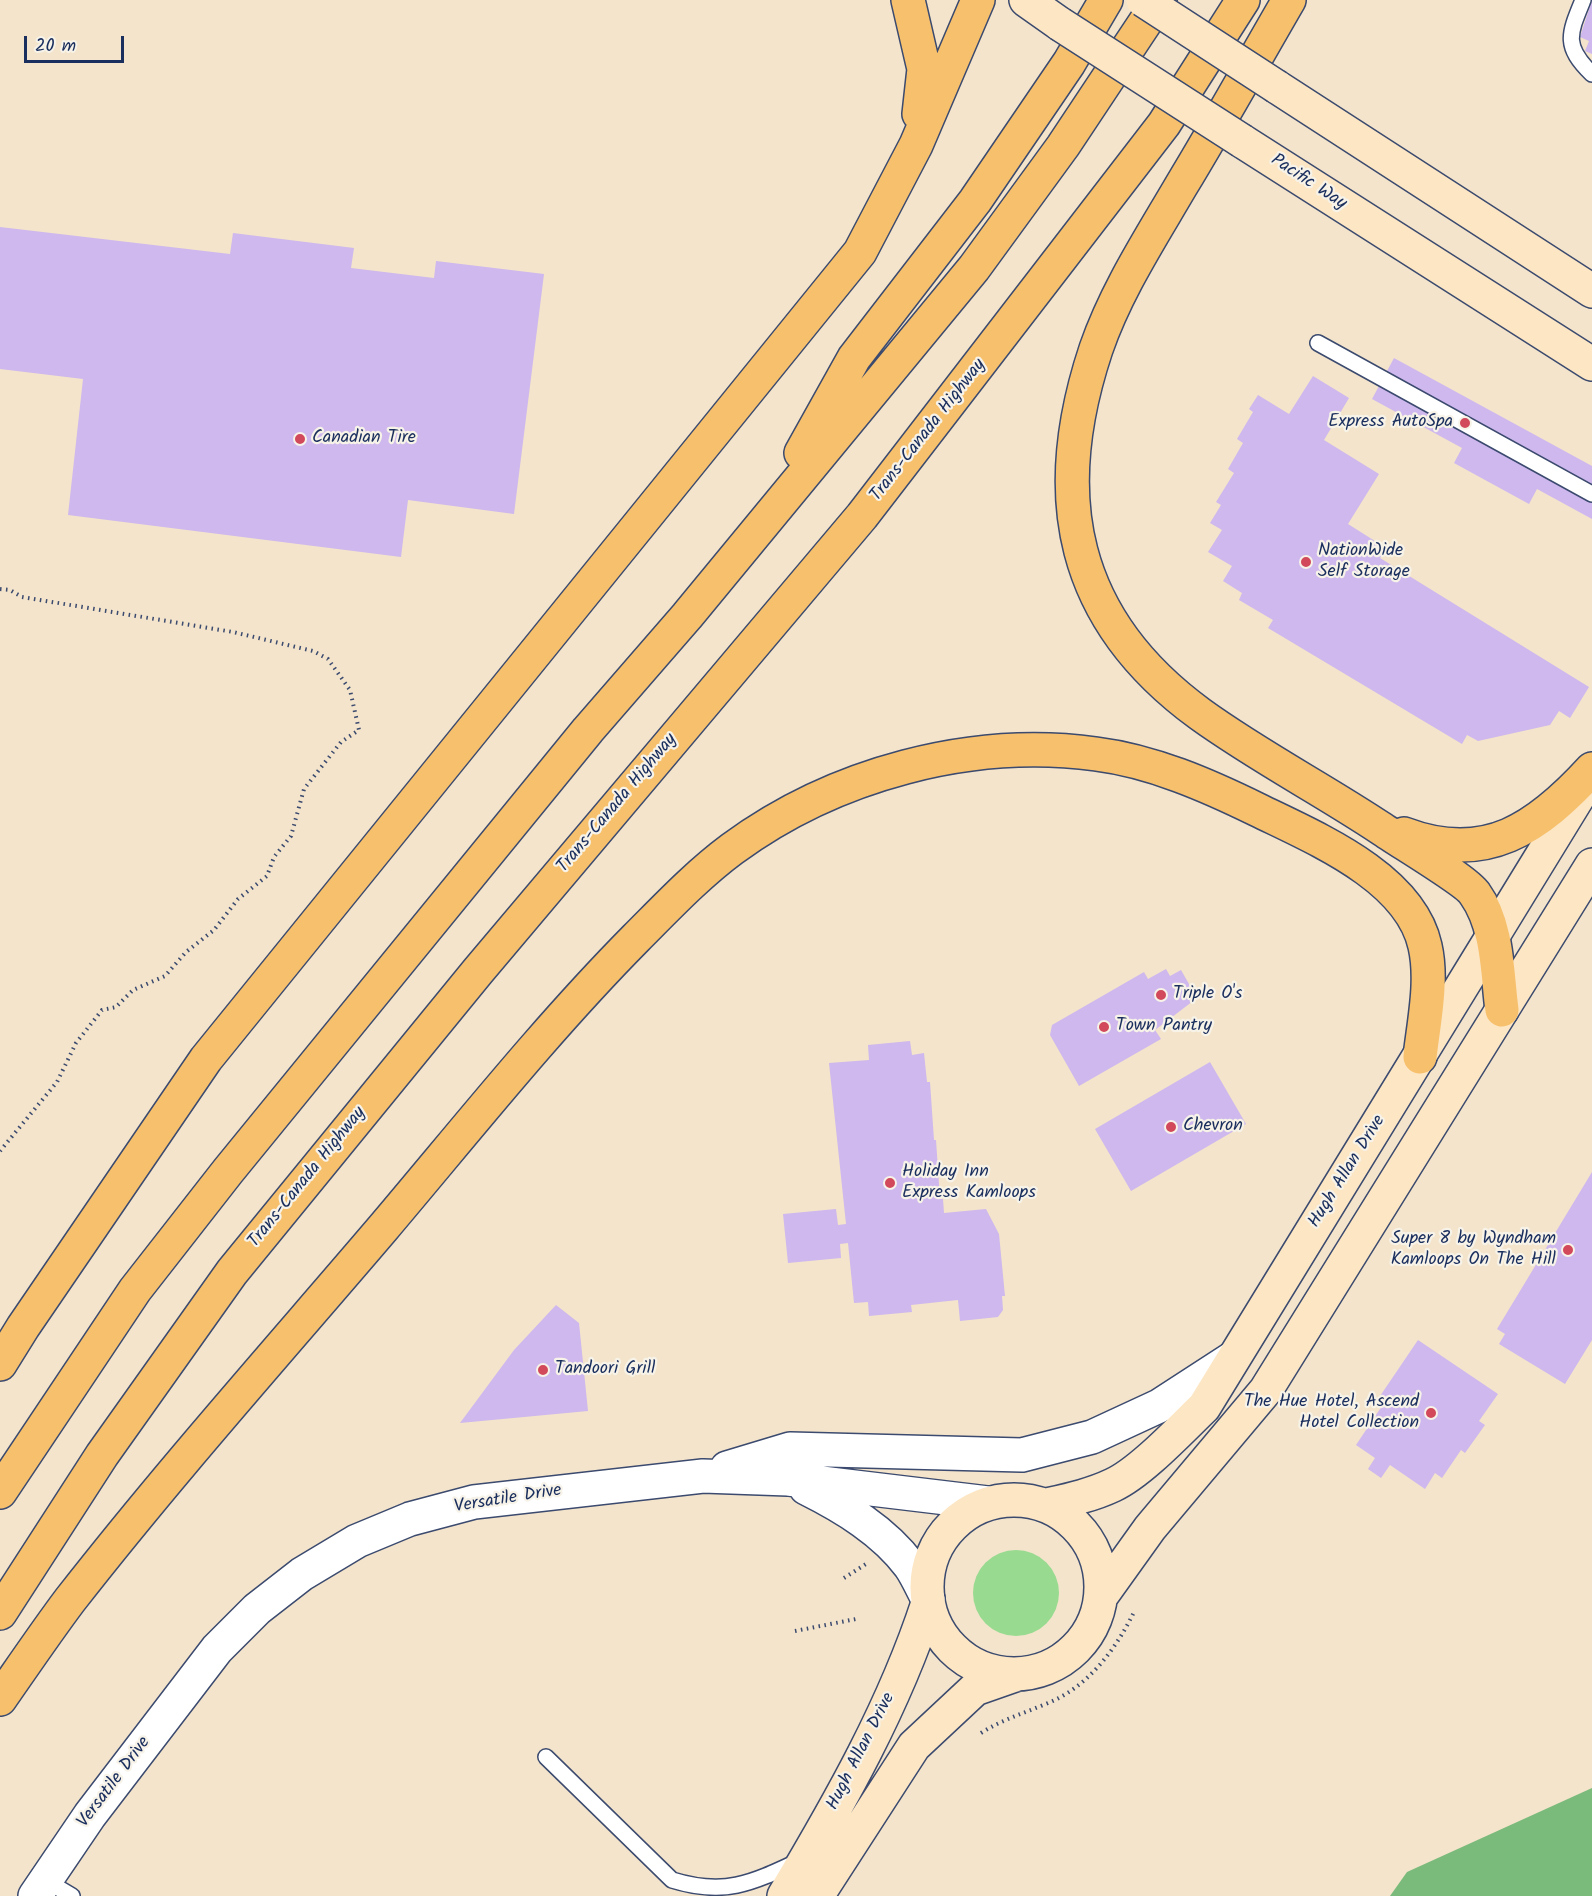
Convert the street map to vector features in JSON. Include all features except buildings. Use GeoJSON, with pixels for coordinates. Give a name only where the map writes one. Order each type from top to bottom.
{"type":"FeatureCollection","features":[{"type":"Feature","properties":{"kind":"highway"},"geometry":{"type":"LineString","coordinates":[[908,0],[924,69],[916,145]]}},
{"type":"Feature","properties":{"kind":"highway"},"geometry":{"type":"LineString","coordinates":[[0,1364],[29,1317],[206,1059],[860,252],[916,145],[978,0]]}},
{"type":"Feature","properties":{"kind":"highway"},"geometry":{"type":"LineString","coordinates":[[759,528],[854,358],[975,201],[1069,63],[1106,0]]}},
{"type":"Feature","properties":{"kind":"highway"},"geometry":{"type":"LineString","coordinates":[[0,1492],[135,1290],[228,1171],[588,730],[974,268],[1063,146],[1160,0]]}},
{"type":"Feature","properties":{"kind":"highway","name":"Trans-Canada Highway"},"geometry":{"type":"LineString","coordinates":[[0,1613],[102,1455],[232,1272],[478,971],[862,516],[1164,124],[1242,0]]}},
{"type":"Feature","properties":{"kind":"highway"},"geometry":{"type":"LineString","coordinates":[[1289,0],[1133,268],[1097,347],[1075,427],[1070,472],[1077,541],[1091,583],[1105,612],[1148,668],[1200,714],[1369,821],[1475,892],[1493,935],[1502,1010]]}},
{"type":"Feature","properties":{"kind":"highway"},"geometry":{"type":"LineString","coordinates":[[0,1699],[69,1602],[211,1430],[588,988],[690,883],[730,850],[778,818],[863,780],[896,769],[999,751],[1049,749],[1100,754],[1158,768],[1284,823],[1389,884],[1414,918],[1425,945],[1426,1006],[1420,1057]]}},
{"type":"Feature","properties":{"kind":"highway"},"geometry":{"type":"LineString","coordinates":[[1369,821],[1428,843],[1455,846],[1490,844],[1517,833],[1543,817],[1592,769]]}},
{"type":"Feature","properties":{"kind":"main road","name":"Pacific Way"},"geometry":{"type":"LineString","coordinates":[[1026,0],[1592,364]]}},
{"type":"Feature","properties":{"kind":"main road"},"geometry":{"type":"LineString","coordinates":[[1143,0],[1592,291]]}},
{"type":"Feature","properties":{"kind":"main road","name":"Hugh Allan Drive"},"geometry":{"type":"LineString","coordinates":[[1047,1505],[1079,1498],[1115,1485],[1142,1464],[1204,1407],[1592,775]]}},
{"type":"Feature","properties":{"kind":"main road"},"geometry":{"type":"LineString","coordinates":[[1102,1595],[1150,1528],[1266,1390],[1592,865]]}},
{"type":"Feature","properties":{"kind":"main road"},"geometry":{"type":"LineString","coordinates":[[1018,1499],[1047,1505],[1071,1520],[1089,1541],[1100,1567],[1102,1595],[1096,1620],[1082,1643],[1063,1660],[1039,1672],[1015,1675],[991,1672],[968,1662],[950,1646],[936,1626],[928,1601],[927,1578],[934,1553],[946,1532],[965,1514],[988,1503],[1018,1499]]}},
{"type":"Feature","properties":{"kind":"main road","name":"Hugh Allan Drive"},"geometry":{"type":"LineString","coordinates":[[784,1896],[862,1760],[915,1645],[928,1601]]}},
{"type":"Feature","properties":{"kind":"main road","name":"Hugh Allan Drive"},"geometry":{"type":"LineString","coordinates":[[817,1896],[914,1746],[975,1689],[1015,1675]]}},
{"type":"Feature","properties":{"kind":"street"},"geometry":{"type":"LineString","coordinates":[[703,1476],[790,1449],[1022,1455],[1092,1437],[1158,1406],[1233,1358]]}},
{"type":"Feature","properties":{"kind":"street","name":"Versatile Drive"},"geometry":{"type":"LineString","coordinates":[[50,1891],[90,1815],[217,1649],[257,1609],[302,1574],[357,1541],[410,1519],[474,1502],[703,1476],[788,1479],[988,1503]]}},
{"type":"Feature","properties":{"kind":"street","name":"Versatile Drive"},"geometry":{"type":"LineString","coordinates":[[788,1479],[856,1516],[885,1540],[910,1567],[928,1601]]}},
{"type":"Feature","properties":{"kind":"lane"},"geometry":{"type":"LineString","coordinates":[[1583,0],[1569,32],[1576,59],[1592,74]]}},
{"type":"Feature","properties":{"kind":"lane"},"geometry":{"type":"LineString","coordinates":[[1318,343],[1592,494]]}},
{"type":"Feature","properties":{"kind":"lane"},"geometry":{"type":"LineString","coordinates":[[546,1757],[672,1880],[688,1889],[707,1894],[742,1889],[807,1857]]}},
{"type":"Feature","properties":{"kind":"path"},"geometry":{"type":"LineString","coordinates":[[0,588],[22,597],[233,632],[313,651],[328,658],[350,690],[359,730],[341,742],[304,789],[291,836],[274,858],[267,876],[238,899],[214,930],[186,952],[165,976],[133,990],[116,1007],[102,1010],[76,1043],[57,1082],[0,1150]]}},
{"type":"Feature","properties":{"kind":"path"},"geometry":{"type":"LineString","coordinates":[[844,1578],[864,1566]]}},
{"type":"Feature","properties":{"kind":"path"},"geometry":{"type":"LineString","coordinates":[[795,1630],[856,1619]]}},
{"type":"Feature","properties":{"kind":"green space"},"geometry":{"type":"Polygon","coordinates":[[[1008,1550],[1024,1550],[1047,1562],[1056,1576],[1059,1593],[1056,1610],[1047,1624],[1024,1636],[1008,1636],[992,1629],[980,1617],[973,1601],[973,1585],[980,1569],[992,1557],[1008,1550]]]}},
{"type":"Feature","properties":{"kind":"green space"},"geometry":{"type":"Polygon","coordinates":[[[1592,1788],[1592,1896],[1390,1896],[1407,1872],[1592,1788]]]}},
{"type":"Feature","properties":{"kind":"place","name":"Express AutoSpa"},"geometry":{"type":"Point","coordinates":[1465,423]}},
{"type":"Feature","properties":{"kind":"place","name":"Canadian Tire"},"geometry":{"type":"Point","coordinates":[300,439]}},
{"type":"Feature","properties":{"kind":"place","name":"NationWide Self Storage"},"geometry":{"type":"Point","coordinates":[1306,562]}},
{"type":"Feature","properties":{"kind":"place","name":"Triple O's"},"geometry":{"type":"Point","coordinates":[1161,995]}},
{"type":"Feature","properties":{"kind":"place","name":"Town Pantry"},"geometry":{"type":"Point","coordinates":[1104,1027]}},
{"type":"Feature","properties":{"kind":"place","name":"Chevron"},"geometry":{"type":"Point","coordinates":[1171,1127]}},
{"type":"Feature","properties":{"kind":"place","name":"Holiday Inn Express Kamloops"},"geometry":{"type":"Point","coordinates":[890,1183]}},
{"type":"Feature","properties":{"kind":"place","name":"Super 8 by Wyndham Kamloops On The Hill"},"geometry":{"type":"Point","coordinates":[1568,1250]}},
{"type":"Feature","properties":{"kind":"place","name":"Tandoori Grill"},"geometry":{"type":"Point","coordinates":[543,1370]}},
{"type":"Feature","properties":{"kind":"place","name":"The Hue Hotel, Ascend Hotel Collection"},"geometry":{"type":"Point","coordinates":[1431,1413]}}]}
